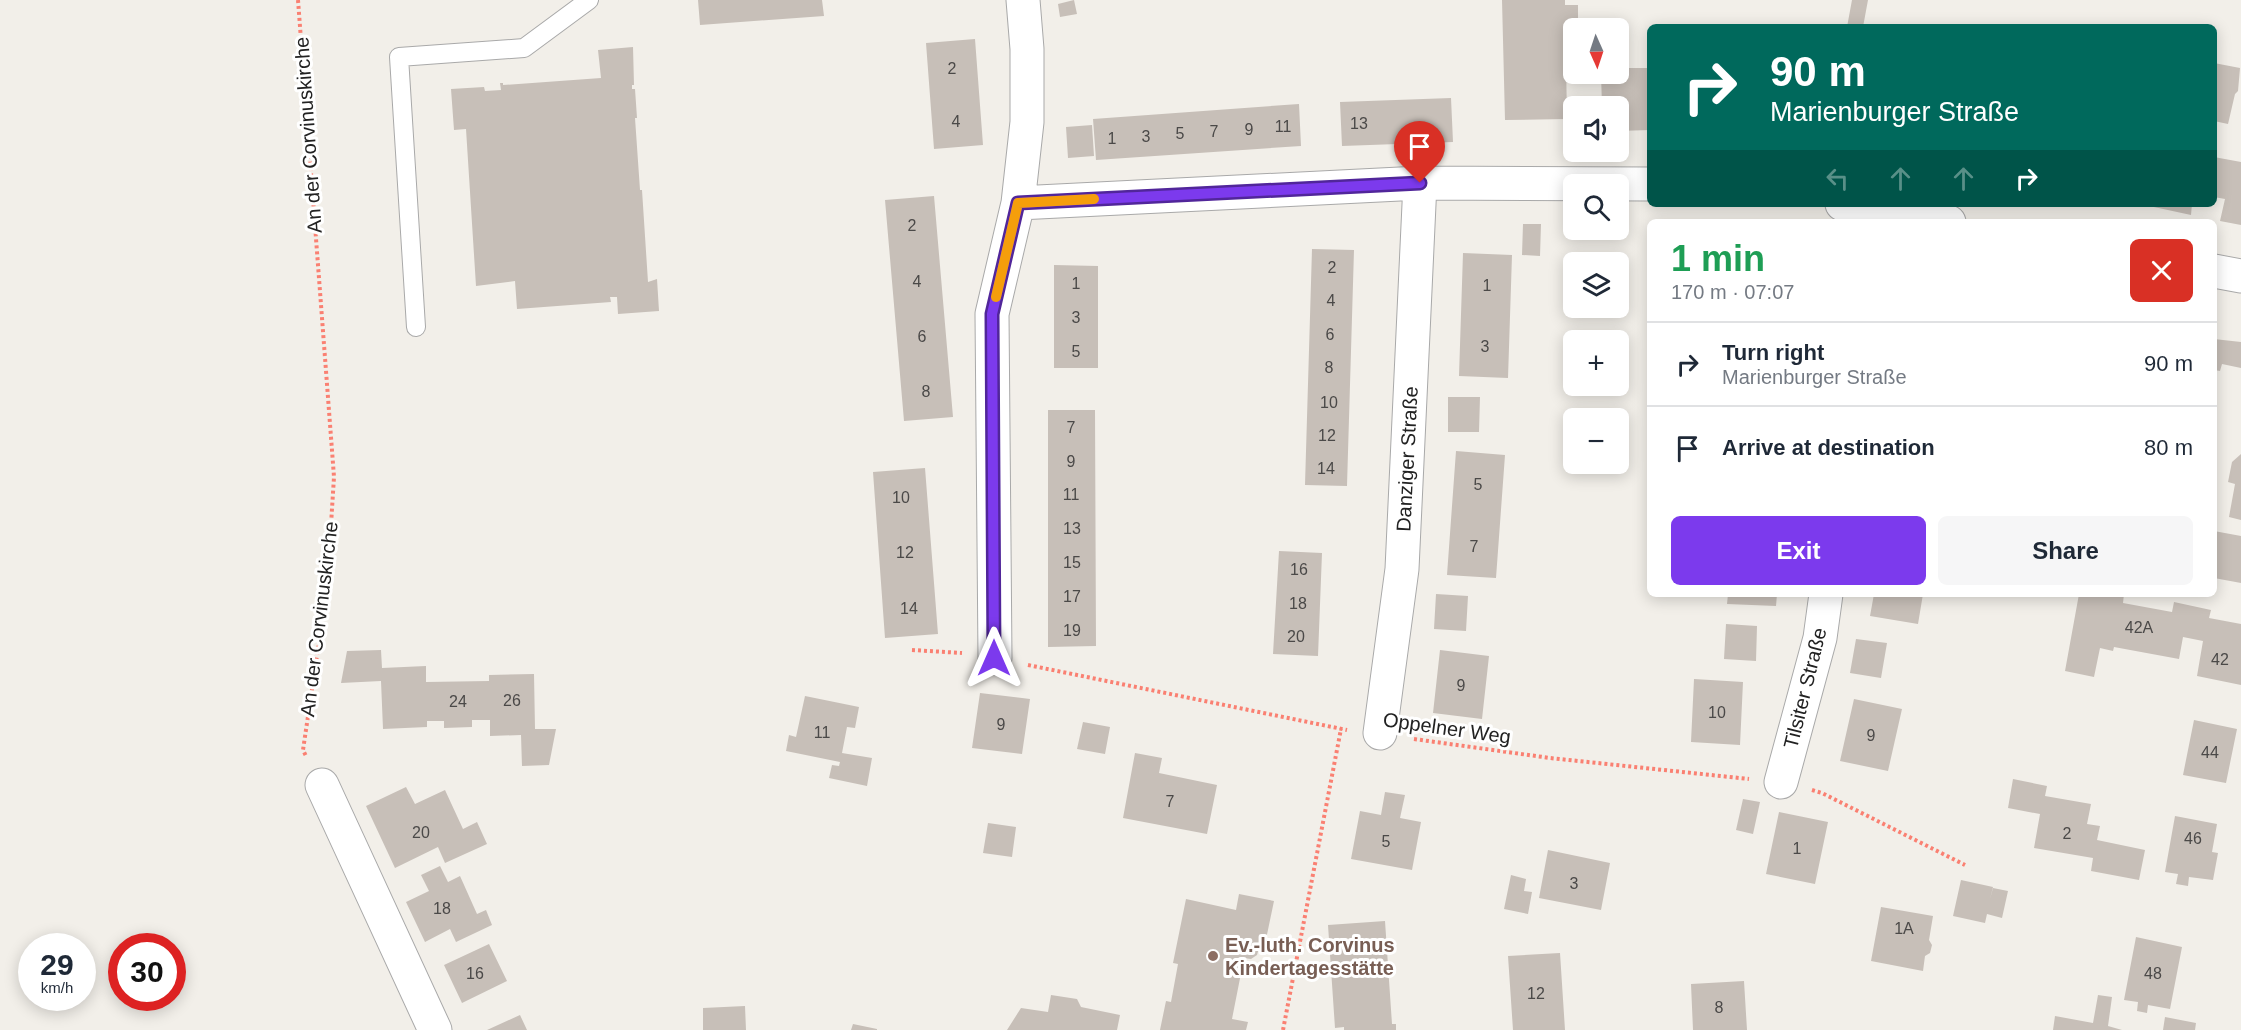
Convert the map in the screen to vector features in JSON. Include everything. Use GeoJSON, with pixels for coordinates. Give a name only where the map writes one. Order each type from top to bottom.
{"type":"FeatureCollection","features":[{"type":"Feature","properties":{"kind":"street"},"geometry":{"type":"LineString","coordinates":[[994,658],[992,314],[1018,203],[1027,122],[1027,49],[1023,0]]}},
{"type":"Feature","properties":{"kind":"street"},"geometry":{"type":"LineString","coordinates":[[1018,203],[1420,183],[1647,184]]}},
{"type":"Feature","properties":{"kind":"street","name":"Danziger Straße"},"geometry":{"type":"LineString","coordinates":[[1380,733],[1402,569],[1420,183]]}},
{"type":"Feature","properties":{"kind":"street"},"geometry":{"type":"LineString","coordinates":[[1859,211],[1924,219]]}},
{"type":"Feature","properties":{"kind":"street"},"geometry":{"type":"LineString","coordinates":[[2217,272],[2241,276]]}},
{"type":"Feature","properties":{"kind":"street","name":"Tilsiter Straße"},"geometry":{"type":"LineString","coordinates":[[1781,782],[1820,638],[1826,597]]}},
{"type":"Feature","properties":{"kind":"street"},"geometry":{"type":"LineString","coordinates":[[322,785],[435,1030]]}},
{"type":"Feature","properties":{"kind":"lane"},"geometry":{"type":"LineString","coordinates":[[416,327],[399,57],[524,48],[589,0]]}},
{"type":"Feature","properties":{"kind":"path","name":"An der Corvinuskirche"},"geometry":{"type":"LineString","coordinates":[[298,0],[334,477],[327,588],[303,750],[322,785]]}},
{"type":"Feature","properties":{"kind":"path","name":"Oppelner Weg"},"geometry":{"type":"LineString","coordinates":[[912,650],[962,653],[994,658],[1341,729],[1550,758],[1781,782],[1822,793],[1965,866]]}},
{"type":"Feature","properties":{"kind":"path"},"geometry":{"type":"LineString","coordinates":[[1283,1030],[1341,729]]}},
{"type":"Feature","properties":{"kind":"building"},"geometry":{"type":"Polygon","coordinates":[[[698,0],[822,0],[824,16],[700,25],[698,0]]]}},
{"type":"Feature","properties":{"kind":"building"},"geometry":{"type":"Polygon","coordinates":[[[1074,0],[1077,14],[1060,17],[1058,4],[1074,0]]]}},
{"type":"Feature","properties":{"kind":"building"},"geometry":{"type":"Polygon","coordinates":[[[1502,0],[1565,0],[1565,5],[1578,5],[1578,18],[1563,18],[1563,84],[1566,84],[1567,96],[1563,96],[1563,119],[1505,120],[1502,0]]]}},
{"type":"Feature","properties":{"kind":"building"},"geometry":{"type":"Polygon","coordinates":[[[1852,0],[1868,0],[1864,24],[1848,24],[1852,0]]]}},
{"type":"Feature","properties":{"kind":"building"},"geometry":{"type":"Polygon","coordinates":[[[975,39],[983,145],[934,149],[926,43],[975,39]]]}},
{"type":"Feature","properties":{"kind":"building"},"geometry":{"type":"Polygon","coordinates":[[[633,47],[634,85],[632,89],[635,89],[637,118],[635,118],[648,282],[657,279],[659,311],[618,314],[617,297],[610,297],[611,302],[517,309],[515,281],[476,286],[466,129],[454,130],[451,89],[484,87],[485,91],[501,90],[500,83],[503,85],[601,78],[598,50],[633,47]]]}},
{"type":"Feature","properties":{"kind":"building"},"geometry":{"type":"Polygon","coordinates":[[[2217,64],[2240,68],[2238,91],[2235,94],[2228,124],[2217,122],[2217,64]]]}},
{"type":"Feature","properties":{"kind":"building"},"geometry":{"type":"Polygon","coordinates":[[[1629,68],[1647,68],[1647,130],[1629,131],[1629,96],[1602,96],[1601,84],[1629,84],[1629,68]]]}},
{"type":"Feature","properties":{"kind":"building"},"geometry":{"type":"Polygon","coordinates":[[[1451,98],[1453,142],[1342,146],[1340,102],[1451,98]]]}},
{"type":"Feature","properties":{"kind":"building"},"geometry":{"type":"Polygon","coordinates":[[[1299,104],[1301,146],[1096,160],[1093,119],[1299,104]]]}},
{"type":"Feature","properties":{"kind":"building"},"geometry":{"type":"Polygon","coordinates":[[[1092,125],[1094,156],[1068,158],[1066,127],[1092,125]]]}},
{"type":"Feature","properties":{"kind":"building"},"geometry":{"type":"Polygon","coordinates":[[[2217,158],[2241,162],[2241,225],[2220,221],[2225,199],[2217,198],[2217,158]]]}},
{"type":"Feature","properties":{"kind":"building"},"geometry":{"type":"Polygon","coordinates":[[[934,196],[953,417],[904,421],[885,200],[934,196]]]}},
{"type":"Feature","properties":{"kind":"building"},"geometry":{"type":"Polygon","coordinates":[[[2154,207],[2192,207],[2191,215],[2154,207]]]}},
{"type":"Feature","properties":{"kind":"building"},"geometry":{"type":"Polygon","coordinates":[[[1523,224],[1541,224],[1540,256],[1522,255],[1523,224]]]}},
{"type":"Feature","properties":{"kind":"building"},"geometry":{"type":"Polygon","coordinates":[[[1312,249],[1354,250],[1347,486],[1305,485],[1312,249]]]}},
{"type":"Feature","properties":{"kind":"building"},"geometry":{"type":"Polygon","coordinates":[[[1463,253],[1512,255],[1508,378],[1459,376],[1463,253]]]}},
{"type":"Feature","properties":{"kind":"building"},"geometry":{"type":"Polygon","coordinates":[[[1054,265],[1098,266],[1098,368],[1054,368],[1054,265]]]}},
{"type":"Feature","properties":{"kind":"building"},"geometry":{"type":"Polygon","coordinates":[[[2217,339],[2241,342],[2241,368],[2222,364],[2220,371],[2217,370],[2217,339]]]}},
{"type":"Feature","properties":{"kind":"building"},"geometry":{"type":"Polygon","coordinates":[[[1448,397],[1480,397],[1479,432],[1448,432],[1448,397]]]}},
{"type":"Feature","properties":{"kind":"building"},"geometry":{"type":"Polygon","coordinates":[[[1048,410],[1095,410],[1096,646],[1048,647],[1048,410]]]}},
{"type":"Feature","properties":{"kind":"building"},"geometry":{"type":"Polygon","coordinates":[[[1456,451],[1505,455],[1496,578],[1447,575],[1456,451]]]}},
{"type":"Feature","properties":{"kind":"building"},"geometry":{"type":"Polygon","coordinates":[[[2241,454],[2241,520],[2229,517],[2235,484],[2228,482],[2232,462],[2241,454]]]}},
{"type":"Feature","properties":{"kind":"building"},"geometry":{"type":"Polygon","coordinates":[[[925,468],[938,634],[885,638],[873,472],[925,468]]]}},
{"type":"Feature","properties":{"kind":"building"},"geometry":{"type":"Polygon","coordinates":[[[2217,532],[2241,536],[2241,583],[2217,579],[2217,532]]]}},
{"type":"Feature","properties":{"kind":"building"},"geometry":{"type":"Polygon","coordinates":[[[1279,551],[1322,553],[1318,656],[1273,654],[1279,551]]]}},
{"type":"Feature","properties":{"kind":"building"},"geometry":{"type":"Polygon","coordinates":[[[1436,594],[1468,596],[1466,631],[1434,629],[1436,594]]]}},
{"type":"Feature","properties":{"kind":"building"},"geometry":{"type":"Polygon","coordinates":[[[1728,597],[1777,597],[1776,606],[1727,604],[1728,597]]]}},
{"type":"Feature","properties":{"kind":"building"},"geometry":{"type":"Polygon","coordinates":[[[1873,597],[1922,597],[1918,624],[1870,616],[1873,597]]]}},
{"type":"Feature","properties":{"kind":"building"},"geometry":{"type":"Polygon","coordinates":[[[2078,597],[2124,597],[2123,603],[2172,612],[2174,602],[2211,610],[2209,618],[2241,624],[2241,685],[2197,676],[2203,641],[2183,637],[2179,659],[2114,647],[2113,651],[2100,648],[2094,677],[2065,671],[2078,597]]]}},
{"type":"Feature","properties":{"kind":"building"},"geometry":{"type":"Polygon","coordinates":[[[1726,624],[1757,626],[1756,661],[1724,659],[1726,624]]]}},
{"type":"Feature","properties":{"kind":"building"},"geometry":{"type":"Polygon","coordinates":[[[1856,639],[1887,643],[1881,678],[1850,673],[1856,639]]]}},
{"type":"Feature","properties":{"kind":"building"},"geometry":{"type":"Polygon","coordinates":[[[381,650],[382,668],[426,666],[426,682],[489,681],[489,675],[534,674],[535,729],[556,729],[549,765],[522,766],[521,735],[490,736],[490,720],[472,720],[472,727],[444,728],[444,721],[427,721],[427,727],[383,729],[381,681],[341,683],[347,651],[381,650]]]}},
{"type":"Feature","properties":{"kind":"building"},"geometry":{"type":"Polygon","coordinates":[[[1440,650],[1489,656],[1482,719],[1433,713],[1440,650]]]}},
{"type":"Feature","properties":{"kind":"building"},"geometry":{"type":"Polygon","coordinates":[[[1694,679],[1743,682],[1740,745],[1691,742],[1694,679]]]}},
{"type":"Feature","properties":{"kind":"building"},"geometry":{"type":"Polygon","coordinates":[[[980,693],[1030,699],[1022,754],[972,748],[980,693]]]}},
{"type":"Feature","properties":{"kind":"building"},"geometry":{"type":"Polygon","coordinates":[[[805,696],[859,707],[855,728],[847,727],[842,753],[872,758],[867,786],[829,778],[832,765],[839,766],[840,762],[786,751],[789,735],[796,737],[805,696]]]}},
{"type":"Feature","properties":{"kind":"building"},"geometry":{"type":"Polygon","coordinates":[[[1854,699],[1902,709],[1888,771],[1840,761],[1854,699]]]}},
{"type":"Feature","properties":{"kind":"building"},"geometry":{"type":"Polygon","coordinates":[[[2194,720],[2237,729],[2226,783],[2183,775],[2194,720]]]}},
{"type":"Feature","properties":{"kind":"building"},"geometry":{"type":"Polygon","coordinates":[[[1083,722],[1110,727],[1105,754],[1077,749],[1083,722]]]}},
{"type":"Feature","properties":{"kind":"building"},"geometry":{"type":"Polygon","coordinates":[[[1135,753],[1162,758],[1159,773],[1217,785],[1207,834],[1123,818],[1135,753]]]}},
{"type":"Feature","properties":{"kind":"building"},"geometry":{"type":"Polygon","coordinates":[[[2013,779],[2047,786],[2045,796],[2091,804],[2087,824],[2100,826],[2097,840],[2145,850],[2139,880],[2091,871],[2093,858],[2034,848],[2040,814],[2008,808],[2013,779]]]}},
{"type":"Feature","properties":{"kind":"building"},"geometry":{"type":"Polygon","coordinates":[[[406,787],[415,804],[445,790],[463,829],[477,822],[487,844],[445,863],[438,847],[395,868],[366,806],[406,787]]]}},
{"type":"Feature","properties":{"kind":"building"},"geometry":{"type":"Polygon","coordinates":[[[1385,792],[1405,795],[1400,818],[1421,822],[1412,870],[1351,859],[1360,811],[1381,815],[1385,792]]]}},
{"type":"Feature","properties":{"kind":"building"},"geometry":{"type":"Polygon","coordinates":[[[1743,799],[1760,802],[1753,834],[1736,830],[1743,799]]]}},
{"type":"Feature","properties":{"kind":"building"},"geometry":{"type":"Polygon","coordinates":[[[1779,812],[1828,822],[1815,884],[1766,874],[1779,812]]]}},
{"type":"Feature","properties":{"kind":"building"},"geometry":{"type":"Polygon","coordinates":[[[2175,816],[2217,824],[2212,852],[2218,853],[2213,880],[2189,877],[2188,886],[2176,884],[2178,874],[2165,872],[2175,816]]]}},
{"type":"Feature","properties":{"kind":"building"},"geometry":{"type":"Polygon","coordinates":[[[988,823],[1016,827],[1012,857],[983,853],[988,823]]]}},
{"type":"Feature","properties":{"kind":"building"},"geometry":{"type":"Polygon","coordinates":[[[1548,850],[1610,863],[1601,910],[1539,898],[1548,850]]]}},
{"type":"Feature","properties":{"kind":"building"},"geometry":{"type":"Polygon","coordinates":[[[440,866],[448,882],[460,876],[477,914],[486,910],[492,925],[456,942],[450,929],[425,942],[406,902],[429,891],[421,875],[440,866]]]}},
{"type":"Feature","properties":{"kind":"building"},"geometry":{"type":"Polygon","coordinates":[[[1511,875],[1526,879],[1524,891],[1532,892],[1528,914],[1504,909],[1511,875]]]}},
{"type":"Feature","properties":{"kind":"building"},"geometry":{"type":"Polygon","coordinates":[[[1961,880],[1993,887],[1990,899],[1993,888],[2008,891],[2002,918],[1987,914],[1985,923],[1953,916],[1961,880]]]}},
{"type":"Feature","properties":{"kind":"building"},"geometry":{"type":"Polygon","coordinates":[[[1239,894],[1274,901],[1264,949],[1259,948],[1257,955],[1251,959],[1244,958],[1232,1019],[1248,1022],[1246,1030],[1160,1030],[1166,1001],[1171,1002],[1178,964],[1173,963],[1186,899],[1236,910],[1239,894]]]}},
{"type":"Feature","properties":{"kind":"building"},"geometry":{"type":"Polygon","coordinates":[[[1881,907],[1933,916],[1929,940],[1932,945],[1930,953],[1925,956],[1923,971],[1871,961],[1881,907]]]}},
{"type":"Feature","properties":{"kind":"building"},"geometry":{"type":"Polygon","coordinates":[[[1385,921],[1392,1024],[1396,1024],[1396,1030],[1335,1028],[1328,925],[1385,921]]]}},
{"type":"Feature","properties":{"kind":"building"},"geometry":{"type":"Polygon","coordinates":[[[2136,937],[2182,947],[2170,1009],[2148,1005],[2147,1013],[2137,1011],[2138,1002],[2124,1000],[2136,937]]]}},
{"type":"Feature","properties":{"kind":"building"},"geometry":{"type":"Polygon","coordinates":[[[489,944],[507,981],[462,1003],[444,965],[489,944]]]}},
{"type":"Feature","properties":{"kind":"building"},"geometry":{"type":"Polygon","coordinates":[[[1560,953],[1565,1030],[1513,1030],[1508,956],[1560,953]]]}},
{"type":"Feature","properties":{"kind":"building"},"geometry":{"type":"Polygon","coordinates":[[[1744,981],[1747,1030],[1693,1030],[1691,984],[1744,981]]]}},
{"type":"Feature","properties":{"kind":"building"},"geometry":{"type":"Polygon","coordinates":[[[1051,995],[1077,999],[1081,1007],[1120,1015],[1117,1030],[1007,1030],[1021,1008],[1048,1012],[1051,995]]]}},
{"type":"Feature","properties":{"kind":"building"},"geometry":{"type":"Polygon","coordinates":[[[2098,995],[2112,997],[2108,1026],[2122,1030],[2053,1030],[2055,1016],[2093,1023],[2098,995]]]}},
{"type":"Feature","properties":{"kind":"building"},"geometry":{"type":"Polygon","coordinates":[[[745,1006],[746,1030],[703,1030],[703,1008],[745,1006]]]}},
{"type":"Feature","properties":{"kind":"building"},"geometry":{"type":"Polygon","coordinates":[[[520,1015],[527,1030],[487,1030],[520,1015]]]}},
{"type":"Feature","properties":{"kind":"building"},"geometry":{"type":"Polygon","coordinates":[[[2165,1017],[2196,1023],[2195,1030],[2163,1030],[2165,1017]]]}},
{"type":"Feature","properties":{"kind":"building"},"geometry":{"type":"Polygon","coordinates":[[[853,1024],[877,1029],[877,1030],[851,1030],[853,1024]]]}},
{"type":"Feature","properties":{"kind":"slow traffic"},"geometry":{"type":"LineString","coordinates":[[996,297],[1018,203],[1094,199]]}},
{"type":"Feature","properties":{"kind":"place","name":"Ev.-luth. Corvinus Kindertagesstätte"},"geometry":{"type":"Point","coordinates":[1213,956]}},
{"type":"Feature","properties":{"kind":"route"},"geometry":{"type":"LineString","coordinates":[[994,658],[992,314],[1018,203],[1420,183]]}}]}
